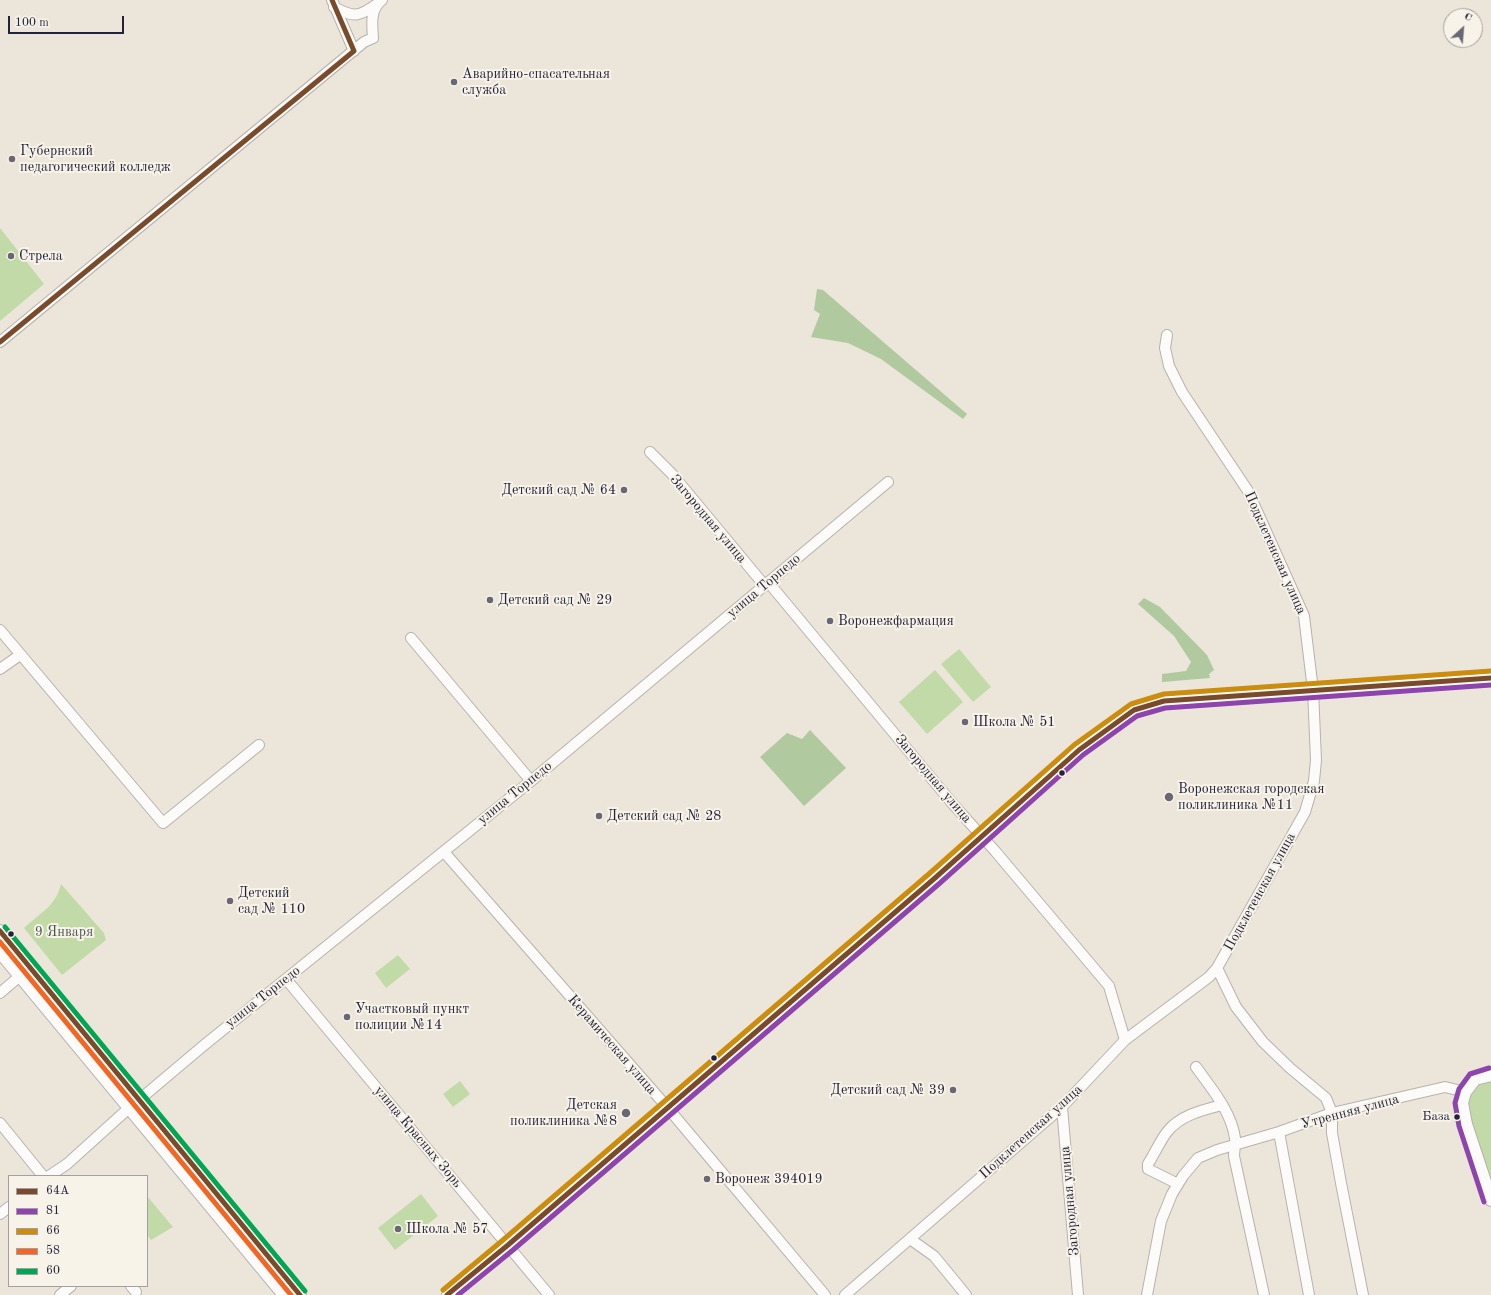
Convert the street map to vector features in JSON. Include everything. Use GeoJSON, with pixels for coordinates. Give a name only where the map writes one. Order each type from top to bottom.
{"type":"FeatureCollection","features":[{"type":"Feature","properties":{"kind":"main road"},"geometry":{"type":"LineString","coordinates":[[0,931],[300,1295]]}},
{"type":"Feature","properties":{"kind":"main road"},"geometry":{"type":"LineString","coordinates":[[0,952],[284,1295]]}},
{"type":"Feature","properties":{"kind":"main road"},"geometry":{"type":"LineString","coordinates":[[1491,1075],[1475,1079],[1465,1092],[1462,1110],[1491,1200]]}},
{"type":"Feature","properties":{"kind":"main road"},"geometry":{"type":"LineString","coordinates":[[129,1108],[138,1100]]}},
{"type":"Feature","properties":{"kind":"street"},"geometry":{"type":"LineString","coordinates":[[333,4],[346,14],[354,15],[362,14],[379,2]]}},
{"type":"Feature","properties":{"kind":"street"},"geometry":{"type":"LineString","coordinates":[[0,342],[354,51],[372,38],[372,15],[379,2]]}},
{"type":"Feature","properties":{"kind":"street"},"geometry":{"type":"LineString","coordinates":[[333,4],[354,51]]}},
{"type":"Feature","properties":{"kind":"street","name":"Подклетенская улица"},"geometry":{"type":"LineString","coordinates":[[846,1295],[1062,1106],[1125,1040],[1209,976],[1217,968],[1305,812],[1314,781],[1316,760],[1313,690],[1304,616],[1248,491],[1182,392],[1169,366],[1166,348],[1167,335]]}},
{"type":"Feature","properties":{"kind":"street","name":"Загородная улица"},"geometry":{"type":"LineString","coordinates":[[650,452],[672,474],[767,584],[1109,986],[1125,1040]]}},
{"type":"Feature","properties":{"kind":"street","name":"улица Торпедо"},"geometry":{"type":"LineString","coordinates":[[138,1100],[202,1046],[444,852],[888,482]]}},
{"type":"Feature","properties":{"kind":"street"},"geometry":{"type":"LineString","coordinates":[[0,630],[163,822],[259,745]]}},
{"type":"Feature","properties":{"kind":"street"},"geometry":{"type":"LineString","coordinates":[[411,638],[530,781]]}},
{"type":"Feature","properties":{"kind":"street"},"geometry":{"type":"LineString","coordinates":[[0,669],[20,655]]}},
{"type":"Feature","properties":{"kind":"street"},"geometry":{"type":"LineString","coordinates":[[447,1295],[508,1245],[982,836],[1079,750],[1135,709],[1164,701],[1491,678]]}},
{"type":"Feature","properties":{"kind":"street","name":"Керамическая улица"},"geometry":{"type":"LineString","coordinates":[[444,852],[667,1107],[825,1295]]}},
{"type":"Feature","properties":{"kind":"street"},"geometry":{"type":"LineString","coordinates":[[1217,968],[1236,1007],[1263,1042],[1290,1068],[1326,1098],[1332,1113],[1332,1133],[1363,1295]]}},
{"type":"Feature","properties":{"kind":"street"},"geometry":{"type":"LineString","coordinates":[[0,993],[20,976]]}},
{"type":"Feature","properties":{"kind":"street","name":"улица Красных Зорь"},"geometry":{"type":"LineString","coordinates":[[286,979],[549,1295]]}},
{"type":"Feature","properties":{"kind":"street"},"geometry":{"type":"LineString","coordinates":[[1196,1067],[1222,1105],[1232,1125],[1236,1144],[1234,1156],[1264,1295]]}},
{"type":"Feature","properties":{"kind":"street","name":"Утренняя улица"},"geometry":{"type":"LineString","coordinates":[[1146,1295],[1161,1221],[1172,1194],[1198,1158],[1332,1113],[1445,1087],[1465,1092]]}},
{"type":"Feature","properties":{"kind":"street"},"geometry":{"type":"LineString","coordinates":[[1178,1184],[1148,1169],[1148,1164],[1168,1131],[1178,1122],[1195,1112],[1222,1105]]}},
{"type":"Feature","properties":{"kind":"street","name":"Загородная улица"},"geometry":{"type":"LineString","coordinates":[[1062,1106],[1078,1295]]}},
{"type":"Feature","properties":{"kind":"street"},"geometry":{"type":"LineString","coordinates":[[50,1175],[67,1164],[129,1108]]}},
{"type":"Feature","properties":{"kind":"street"},"geometry":{"type":"LineString","coordinates":[[0,1123],[42,1175]]}},
{"type":"Feature","properties":{"kind":"street"},"geometry":{"type":"LineString","coordinates":[[1279,1132],[1309,1295]]}},
{"type":"Feature","properties":{"kind":"street"},"geometry":{"type":"LineString","coordinates":[[0,1214],[8,1208]]}},
{"type":"Feature","properties":{"kind":"street"},"geometry":{"type":"LineString","coordinates":[[910,1239],[934,1256],[966,1295]]}},
{"type":"Feature","properties":{"kind":"street"},"geometry":{"type":"LineString","coordinates":[[60,1295],[72,1290]]}},
{"type":"Feature","properties":{"kind":"green space","name":"Стрела"},"geometry":{"type":"Polygon","coordinates":[[[0,228],[44,284],[0,321],[0,228]]]}},
{"type":"Feature","properties":{"kind":"green space"},"geometry":{"type":"Polygon","coordinates":[[[817,289],[823,290],[967,414],[963,419],[881,359],[848,343],[811,337],[820,314],[814,310],[817,289]]]}},
{"type":"Feature","properties":{"kind":"green space"},"geometry":{"type":"Polygon","coordinates":[[[1144,598],[1160,607],[1207,655],[1214,670],[1209,674],[1210,678],[1162,682],[1162,674],[1186,671],[1191,662],[1174,636],[1138,604],[1144,598]]]}},
{"type":"Feature","properties":{"kind":"green space"},"geometry":{"type":"Polygon","coordinates":[[[959,649],[991,687],[973,702],[941,664],[959,649]]]}},
{"type":"Feature","properties":{"kind":"green space"},"geometry":{"type":"Polygon","coordinates":[[[935,670],[963,702],[927,734],[899,702],[935,670]]]}},
{"type":"Feature","properties":{"kind":"green space"},"geometry":{"type":"Polygon","coordinates":[[[810,730],[846,768],[804,806],[760,757],[787,733],[802,739],[810,730]]]}},
{"type":"Feature","properties":{"kind":"green space","name":"9 Января"},"geometry":{"type":"Polygon","coordinates":[[[61,884],[104,933],[106,940],[62,975],[24,928],[51,904],[59,892],[61,884]]]}},
{"type":"Feature","properties":{"kind":"green space"},"geometry":{"type":"Polygon","coordinates":[[[398,955],[410,969],[386,988],[375,973],[398,955]]]}},
{"type":"Feature","properties":{"kind":"green space"},"geometry":{"type":"Polygon","coordinates":[[[1491,1077],[1491,1189],[1469,1125],[1466,1102],[1475,1085],[1491,1077]]]}},
{"type":"Feature","properties":{"kind":"green space"},"geometry":{"type":"Polygon","coordinates":[[[460,1081],[470,1094],[453,1107],[443,1094],[460,1081]]]}},
{"type":"Feature","properties":{"kind":"green space"},"geometry":{"type":"Polygon","coordinates":[[[421,1194],[438,1216],[395,1250],[378,1228],[421,1194]]]}},
{"type":"Feature","properties":{"kind":"green space"},"geometry":{"type":"Polygon","coordinates":[[[148,1197],[173,1227],[151,1240],[148,1236],[148,1197]]]}},
{"type":"Feature","properties":{"kind":"transit line","name":"64А"},"geometry":{"type":"LineString","coordinates":[[0,342],[354,51],[332,0]]}},
{"type":"Feature","properties":{"kind":"transit line","name":"66"},"geometry":{"type":"LineString","coordinates":[[443,1290],[930,873],[1074,745],[1131,704],[1164,694],[1491,671]]}},
{"type":"Feature","properties":{"kind":"transit line","name":"64А"},"geometry":{"type":"LineString","coordinates":[[447,1295],[508,1245],[935,878],[1079,750],[1134,710],[1164,701],[1491,678]]}},
{"type":"Feature","properties":{"kind":"transit line","name":"81"},"geometry":{"type":"LineString","coordinates":[[458,1295],[513,1250],[940,883],[1083,755],[1137,716],[1165,708],[1491,685]]}},
{"type":"Feature","properties":{"kind":"transit line","name":"60"},"geometry":{"type":"LineString","coordinates":[[5,927],[305,1291]]}},
{"type":"Feature","properties":{"kind":"transit line","name":"64А"},"geometry":{"type":"LineString","coordinates":[[0,931],[300,1295]]}},
{"type":"Feature","properties":{"kind":"transit line","name":"58"},"geometry":{"type":"LineString","coordinates":[[0,942],[291,1295]]}},
{"type":"Feature","properties":{"kind":"transit line","name":"81"},"geometry":{"type":"LineString","coordinates":[[1484,1202],[1459,1126],[1455,1103],[1459,1089],[1470,1074],[1489,1068]]}},
{"type":"Feature","properties":{"kind":"place","name":"Аварийно-спасательная служба"},"geometry":{"type":"Point","coordinates":[454,82]}},
{"type":"Feature","properties":{"kind":"place","name":"Губернский педагогический колледж"},"geometry":{"type":"Point","coordinates":[12,159]}},
{"type":"Feature","properties":{"kind":"place","name":"Стрела"},"geometry":{"type":"Point","coordinates":[11,256]}},
{"type":"Feature","properties":{"kind":"place","name":"Детский сад № 64"},"geometry":{"type":"Point","coordinates":[624,490]}},
{"type":"Feature","properties":{"kind":"place","name":"Детский сад № 29"},"geometry":{"type":"Point","coordinates":[490,600]}},
{"type":"Feature","properties":{"kind":"place","name":"Воронежфармация"},"geometry":{"type":"Point","coordinates":[830,621]}},
{"type":"Feature","properties":{"kind":"place","name":"Школа № 51"},"geometry":{"type":"Point","coordinates":[965,722]}},
{"type":"Feature","properties":{"kind":"place","name":"Воронежская городская поликлиника №11"},"geometry":{"type":"Point","coordinates":[1169,797]}},
{"type":"Feature","properties":{"kind":"place","name":"Детский сад № 28"},"geometry":{"type":"Point","coordinates":[599,816]}},
{"type":"Feature","properties":{"kind":"place","name":"Детский сад № 110"},"geometry":{"type":"Point","coordinates":[230,901]}},
{"type":"Feature","properties":{"kind":"place","name":"Участковый пункт полиции №14"},"geometry":{"type":"Point","coordinates":[347,1017]}},
{"type":"Feature","properties":{"kind":"place","name":"Детский сад № 39"},"geometry":{"type":"Point","coordinates":[953,1090]}},
{"type":"Feature","properties":{"kind":"place","name":"Детская поликлиника №8"},"geometry":{"type":"Point","coordinates":[626,1113]}},
{"type":"Feature","properties":{"kind":"place","name":"База"},"geometry":{"type":"Point","coordinates":[1457,1117]}},
{"type":"Feature","properties":{"kind":"place","name":"Воронеж 394019"},"geometry":{"type":"Point","coordinates":[707,1179]}},
{"type":"Feature","properties":{"kind":"place","name":"Школа № 57"},"geometry":{"type":"Point","coordinates":[398,1229]}}]}
